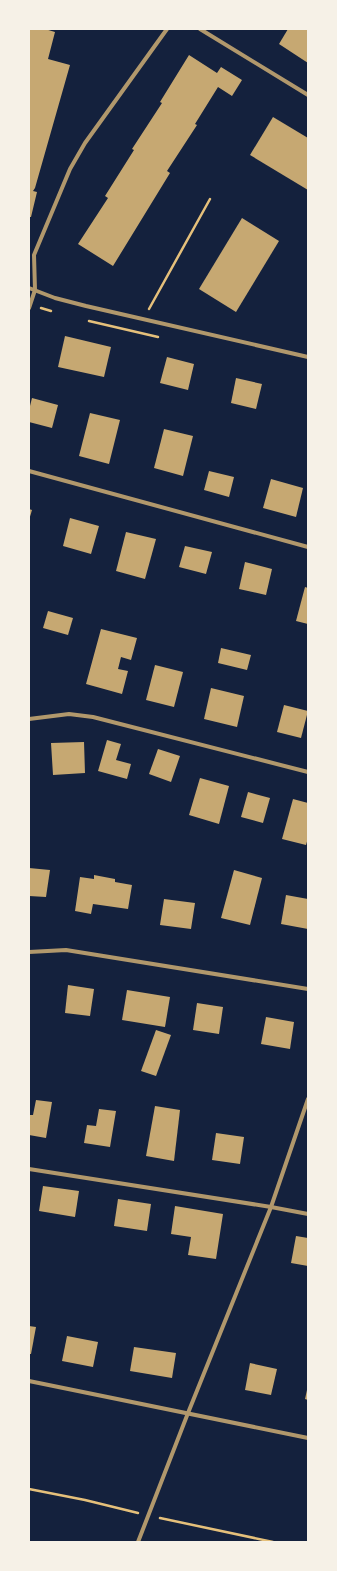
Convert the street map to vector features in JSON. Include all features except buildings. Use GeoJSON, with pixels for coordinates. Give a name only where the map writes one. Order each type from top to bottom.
{"type":"FeatureCollection","features":[{"type":"Feature","properties":{"kind":"street"},"geometry":{"type":"LineString","coordinates":[[29,308],[35,290],[34,255],[70,169],[85,143],[167,29]]}},
{"type":"Feature","properties":{"kind":"street"},"geometry":{"type":"LineString","coordinates":[[200,29],[308,95]]}},
{"type":"Feature","properties":{"kind":"street"},"geometry":{"type":"LineString","coordinates":[[29,288],[55,298],[308,357]]}},
{"type":"Feature","properties":{"kind":"street"},"geometry":{"type":"LineString","coordinates":[[29,471],[308,546]]}},
{"type":"Feature","properties":{"kind":"street"},"geometry":{"type":"LineString","coordinates":[[29,719],[69,714],[93,717],[308,772]]}},
{"type":"Feature","properties":{"kind":"street"},"geometry":{"type":"LineString","coordinates":[[29,952],[66,950],[308,989]]}},
{"type":"Feature","properties":{"kind":"street"},"geometry":{"type":"LineString","coordinates":[[138,1542],[271,1207],[308,1098]]}},
{"type":"Feature","properties":{"kind":"street"},"geometry":{"type":"LineString","coordinates":[[29,1169],[308,1214]]}},
{"type":"Feature","properties":{"kind":"street"},"geometry":{"type":"LineString","coordinates":[[29,1381],[308,1438]]}},
{"type":"Feature","properties":{"kind":"path"},"geometry":{"type":"LineString","coordinates":[[143,319],[210,199]]}}]}
